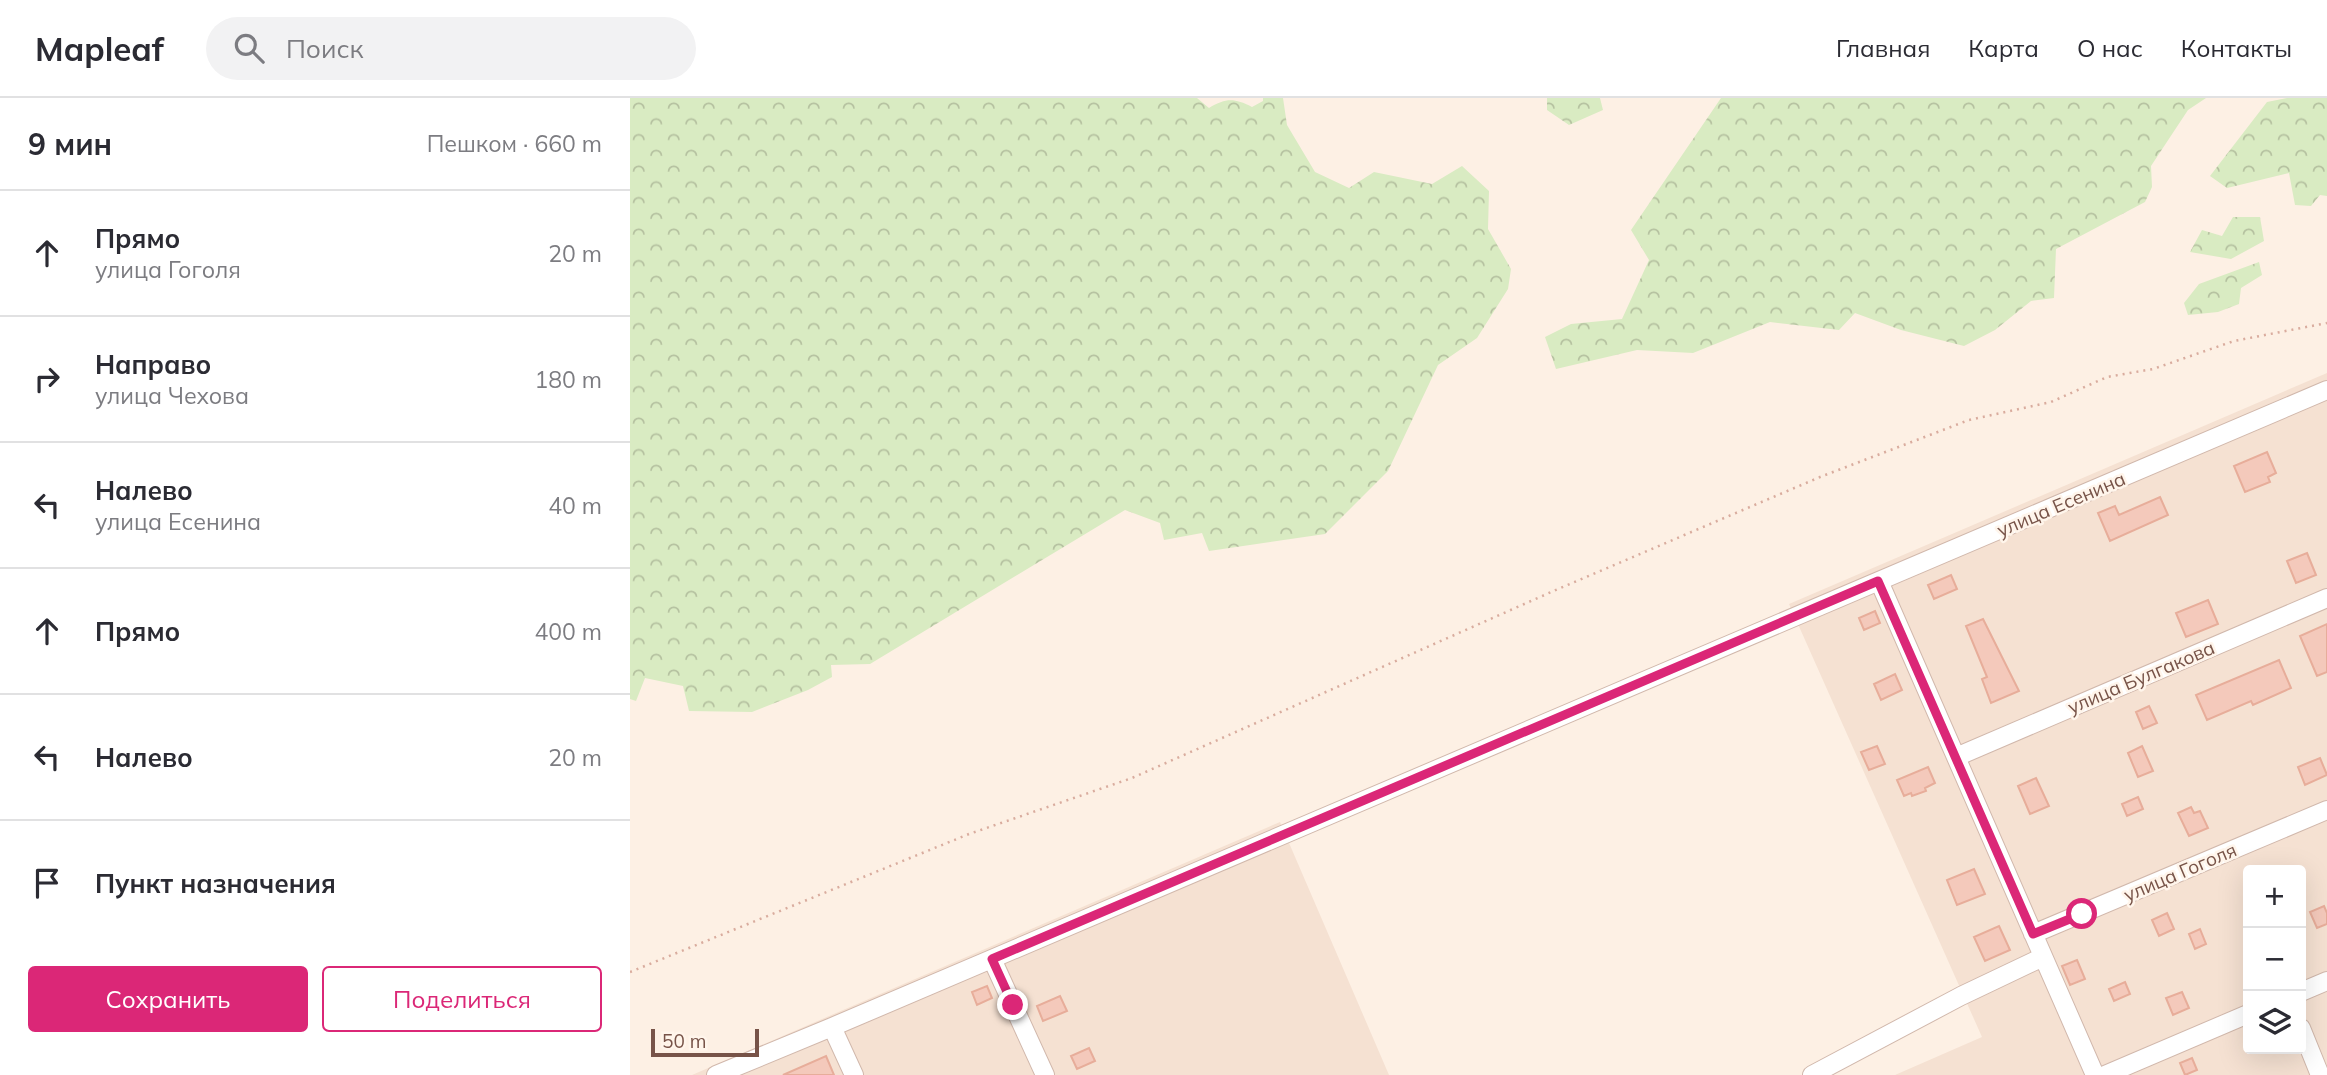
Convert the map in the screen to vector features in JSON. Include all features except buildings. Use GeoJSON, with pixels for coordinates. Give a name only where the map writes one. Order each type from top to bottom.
{"type":"FeatureCollection","features":[{"type":"Feature","properties":{"kind":"street","name":"улица Есенина"},"geometry":{"type":"LineString","coordinates":[[716,1075],[2327,390]]}},
{"type":"Feature","properties":{"kind":"street"},"geometry":{"type":"LineString","coordinates":[[1878,581],[2095,1075]]}},
{"type":"Feature","properties":{"kind":"street","name":"улица Булгакова"},"geometry":{"type":"LineString","coordinates":[[1956,757],[2327,598]]}},
{"type":"Feature","properties":{"kind":"street","name":"улица Гоголя"},"geometry":{"type":"LineString","coordinates":[[2033,934],[2327,810]]}},
{"type":"Feature","properties":{"kind":"street"},"geometry":{"type":"LineString","coordinates":[[1812,1075],[1961,996],[2043,957]]}},
{"type":"Feature","properties":{"kind":"street"},"geometry":{"type":"LineString","coordinates":[[992,959],[1045,1075]]}},
{"type":"Feature","properties":{"kind":"street"},"geometry":{"type":"LineString","coordinates":[[2303,991],[2327,981]]}},
{"type":"Feature","properties":{"kind":"street"},"geometry":{"type":"LineString","coordinates":[[2105,1075],[2243,1016]]}},
{"type":"Feature","properties":{"kind":"street"},"geometry":{"type":"LineString","coordinates":[[832,1027],[855,1075]]}},
{"type":"Feature","properties":{"kind":"street"},"geometry":{"type":"LineString","coordinates":[[2306,1040],[2320,1075]]}},
{"type":"Feature","properties":{"kind":"path"},"geometry":{"type":"LineString","coordinates":[[630,972],[969,834],[1132,778],[1558,589],[1832,472],[1969,421],[2051,402],[2107,377],[2153,369],[2234,341],[2327,323]]}},
{"type":"Feature","properties":{"kind":"shaded area"},"geometry":{"type":"Polygon","coordinates":[[[2327,373],[2327,1075],[1895,1075],[1982,1037],[1789,604],[2327,373]]]}},
{"type":"Feature","properties":{"kind":"shaded area"},"geometry":{"type":"Polygon","coordinates":[[[1280,822],[1389,1075],[692,1075],[1280,822]]]}},
{"type":"Feature","properties":{"kind":"green space"},"geometry":{"type":"Polygon","coordinates":[[[630,98],[1197,98],[1209,108],[1225,101],[1240,102],[1252,107],[1263,101],[1263,98],[1283,98],[1287,125],[1315,172],[1349,188],[1374,172],[1432,184],[1462,166],[1489,191],[1488,229],[1511,269],[1508,289],[1477,338],[1438,365],[1388,471],[1325,534],[1209,551],[1202,533],[1164,540],[1160,523],[1125,510],[870,664],[831,665],[832,677],[808,690],[752,712],[689,711],[683,686],[645,678],[636,701],[630,699],[630,98]]]}},
{"type":"Feature","properties":{"kind":"green space"},"geometry":{"type":"Polygon","coordinates":[[[1547,98],[1600,98],[1603,110],[1569,125],[1547,110],[1547,98]]]}},
{"type":"Feature","properties":{"kind":"green space"},"geometry":{"type":"Polygon","coordinates":[[[1721,98],[2206,98],[2188,110],[2151,166],[2152,187],[2145,202],[2056,249],[2054,298],[2031,301],[1995,330],[1964,346],[1901,330],[1855,313],[1839,330],[1770,322],[1693,353],[1637,350],[1556,369],[1545,337],[1571,324],[1622,319],[1649,260],[1631,230],[1721,98]]]}},
{"type":"Feature","properties":{"kind":"green space"},"geometry":{"type":"Polygon","coordinates":[[[2287,98],[2327,98],[2327,196],[2320,195],[2311,206],[2295,205],[2289,173],[2227,188],[2210,176],[2267,102],[2287,98]]]}},
{"type":"Feature","properties":{"kind":"green space"},"geometry":{"type":"Polygon","coordinates":[[[2233,217],[2260,217],[2264,241],[2231,259],[2190,252],[2202,230],[2222,236],[2233,217]]]}},
{"type":"Feature","properties":{"kind":"green space"},"geometry":{"type":"Polygon","coordinates":[[[2259,262],[2262,275],[2241,288],[2239,304],[2218,312],[2188,315],[2184,303],[2199,284],[2259,262]]]}},
{"type":"Feature","properties":{"kind":"route"},"geometry":{"type":"LineString","coordinates":[[1013,1005],[992,959],[1878,581],[2033,934],[2082,914]]}}]}
